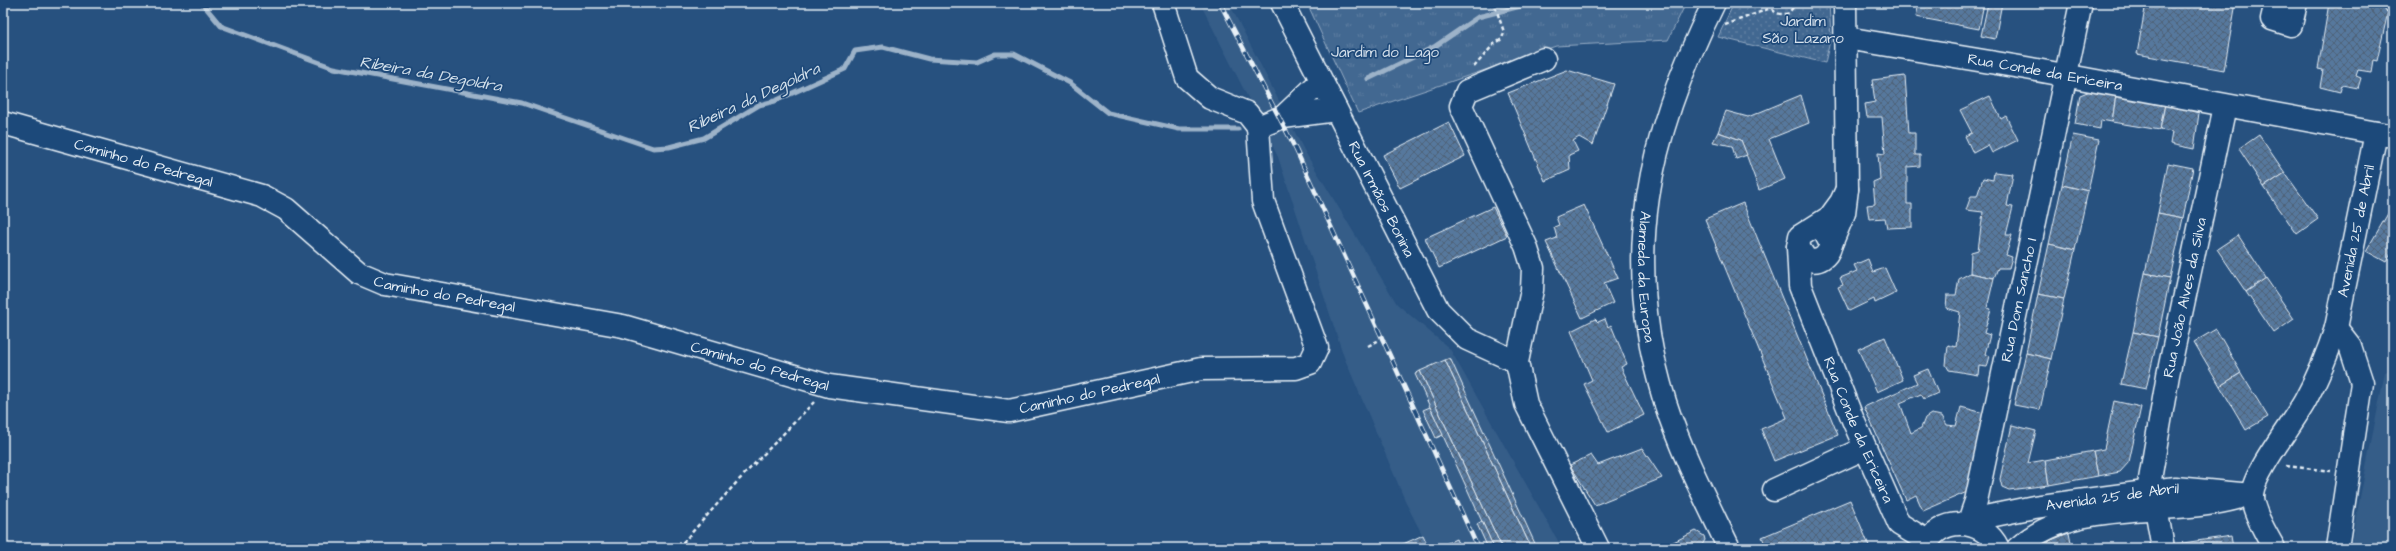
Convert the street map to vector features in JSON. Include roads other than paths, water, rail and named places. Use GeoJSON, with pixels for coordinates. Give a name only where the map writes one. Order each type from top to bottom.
{"type":"FeatureCollection","features":[{"type":"Feature","properties":{"kind":"street"},"geometry":{"type":"LineString","coordinates":[[1163,3],[1187,78],[1210,98],[1247,113],[1258,127],[1283,117],[1336,110]]}},
{"type":"Feature","properties":{"kind":"street","name":"Rua Irmãos Bonina"},"geometry":{"type":"LineString","coordinates":[[1282,3],[1438,310],[1467,339],[1517,362]]}},
{"type":"Feature","properties":{"kind":"street","name":"Alameda da Europa"},"geometry":{"type":"LineString","coordinates":[[1714,3],[1679,77],[1657,147],[1644,226],[1643,274],[1650,336],[1665,402],[1697,481],[1729,548]]}},
{"type":"Feature","properties":{"kind":"street"},"geometry":{"type":"LineString","coordinates":[[1806,304],[1810,277],[1826,252],[1844,213],[1846,189],[1845,3]]}},
{"type":"Feature","properties":{"kind":"street","name":"Rua Dom Sancho I"},"geometry":{"type":"LineString","coordinates":[[1972,525],[1977,493],[2067,76],[2081,3]]}},
{"type":"Feature","properties":{"kind":"street"},"geometry":{"type":"LineString","coordinates":[[2276,3],[2272,19],[2291,25],[2296,3]]}},
{"type":"Feature","properties":{"kind":"street","name":"Rua Conde da Ericeira"},"geometry":{"type":"LineString","coordinates":[[1846,38],[2067,76],[2384,135]]}},
{"type":"Feature","properties":{"kind":"street"},"geometry":{"type":"LineString","coordinates":[[1544,59],[1467,91],[1461,106],[1526,246],[1533,268],[1532,290],[1517,362],[1526,404],[1598,548]]}},
{"type":"Feature","properties":{"kind":"street"},"geometry":{"type":"LineString","coordinates":[[1283,117],[1321,81]]}},
{"type":"Feature","properties":{"kind":"street","name":"Rua João Alves da Silva"},"geometry":{"type":"LineString","coordinates":[[2163,548],[2152,499],[2168,375],[2225,106]]}},
{"type":"Feature","properties":{"kind":"street","name":"Caminho do Pedregal"},"geometry":{"type":"LineString","coordinates":[[3,123],[262,196],[286,209],[359,273],[385,284],[623,326],[829,386],[1009,411],[1201,369],[1296,368],[1310,363],[1316,348],[1263,201],[1258,127]]}},
{"type":"Feature","properties":{"kind":"street","name":"Avenida 25 de Abril"},"geometry":{"type":"LineString","coordinates":[[2018,548],[2036,535],[2063,522],[2105,513],[2152,499],[2175,488],[2252,494],[2263,467],[2304,401],[2327,356],[2336,328],[2384,135]]}},
{"type":"Feature","properties":{"kind":"street"},"geometry":{"type":"LineString","coordinates":[[1826,252],[1806,259],[1798,247],[1800,236],[1808,229],[1813,228],[1830,217],[1841,202],[1846,189]]}},
{"type":"Feature","properties":{"kind":"street"},"geometry":{"type":"LineString","coordinates":[[1813,228],[1824,231],[1826,252]]}},
{"type":"Feature","properties":{"kind":"street","name":"Rua Conde da Ericeira"},"geometry":{"type":"LineString","coordinates":[[1798,247],[1800,286],[1865,448],[1899,524],[1926,545]]}},
{"type":"Feature","properties":{"kind":"street"},"geometry":{"type":"LineString","coordinates":[[2336,328],[2350,346],[2362,383],[2337,548]]}},
{"type":"Feature","properties":{"kind":"street"},"geometry":{"type":"LineString","coordinates":[[1774,490],[1865,448]]}},
{"type":"Feature","properties":{"kind":"street"},"geometry":{"type":"LineString","coordinates":[[2252,494],[2256,511],[2274,548]]}},
{"type":"Feature","properties":{"kind":"street","name":"Avenida 25 de Abril"},"geometry":{"type":"LineString","coordinates":[[1972,525],[1990,516],[2034,507],[2152,499]]}},
{"type":"Feature","properties":{"kind":"street"},"geometry":{"type":"LineString","coordinates":[[1926,545],[1938,530],[1953,524],[1972,525],[1983,530],[1994,540],[1998,548]]}},
{"type":"Feature","properties":{"kind":"waterway","name":"Ribeira da Degoldra"},"geometry":{"type":"LineString","coordinates":[[202,3],[221,26],[334,68],[522,103],[653,148],[669,147],[704,138],[759,105],[775,101],[845,69],[855,51],[883,47],[929,59],[977,62],[995,54],[1014,54],[1070,83],[1108,113],[1179,129],[1238,129]]}},
{"type":"Feature","properties":{"kind":"waterway","name":"Ribeira da Degoldra"},"geometry":{"type":"LineString","coordinates":[[1368,79],[1434,47],[1478,17],[1533,3]]}},
{"type":"Feature","properties":{"kind":"railway"},"geometry":{"type":"LineString","coordinates":[[1220,3],[1296,150],[1478,548]]}},
{"type":"Feature","properties":{"kind":"park label","name":"Jardim São Lazaro"},"geometry":{"type":"Point","coordinates":[1803,30]}},
{"type":"Feature","properties":{"kind":"park label","name":"Jardim do Lago"},"geometry":{"type":"Point","coordinates":[1385,52]}}]}
